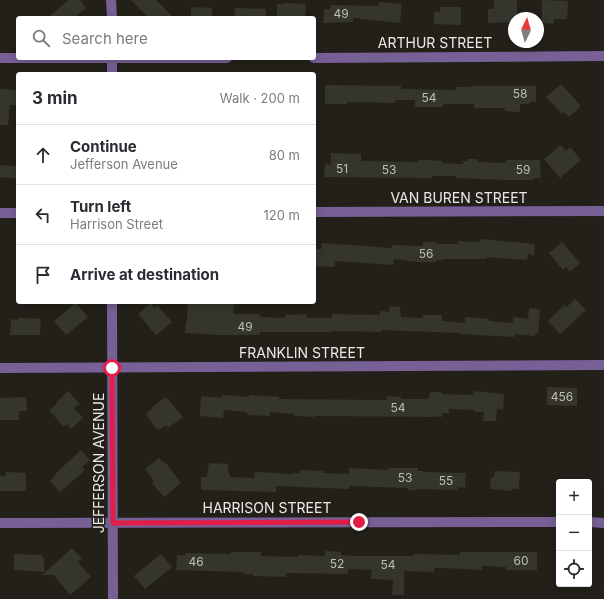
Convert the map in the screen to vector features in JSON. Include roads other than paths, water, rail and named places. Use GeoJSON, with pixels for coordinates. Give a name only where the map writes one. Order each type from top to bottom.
{"type":"FeatureCollection","features":[{"type":"Feature","properties":{"kind":"street"},"geometry":{"type":"LineString","coordinates":[[111,0],[112,16]]}},
{"type":"Feature","properties":{"kind":"street","name":"ARTHUR STREET"},"geometry":{"type":"LineString","coordinates":[[316,58],[604,56]]}},
{"type":"Feature","properties":{"kind":"street"},"geometry":{"type":"LineString","coordinates":[[0,58],[16,58]]}},
{"type":"Feature","properties":{"kind":"street"},"geometry":{"type":"LineString","coordinates":[[112,60],[112,72]]}},
{"type":"Feature","properties":{"kind":"street","name":"VAN BUREN STREET"},"geometry":{"type":"LineString","coordinates":[[316,212],[604,211]]}},
{"type":"Feature","properties":{"kind":"street"},"geometry":{"type":"LineString","coordinates":[[0,213],[16,213]]}},
{"type":"Feature","properties":{"kind":"street","name":"JEFFERSON AVENUE"},"geometry":{"type":"LineString","coordinates":[[112,304],[113,599]]}},
{"type":"Feature","properties":{"kind":"street","name":"FRANKLIN STREET"},"geometry":{"type":"LineString","coordinates":[[0,368],[604,365]]}},
{"type":"Feature","properties":{"kind":"street","name":"HARRISON STREET"},"geometry":{"type":"LineString","coordinates":[[0,523],[556,522]]}},
{"type":"Feature","properties":{"kind":"street"},"geometry":{"type":"LineString","coordinates":[[592,522],[604,522]]}}]}
